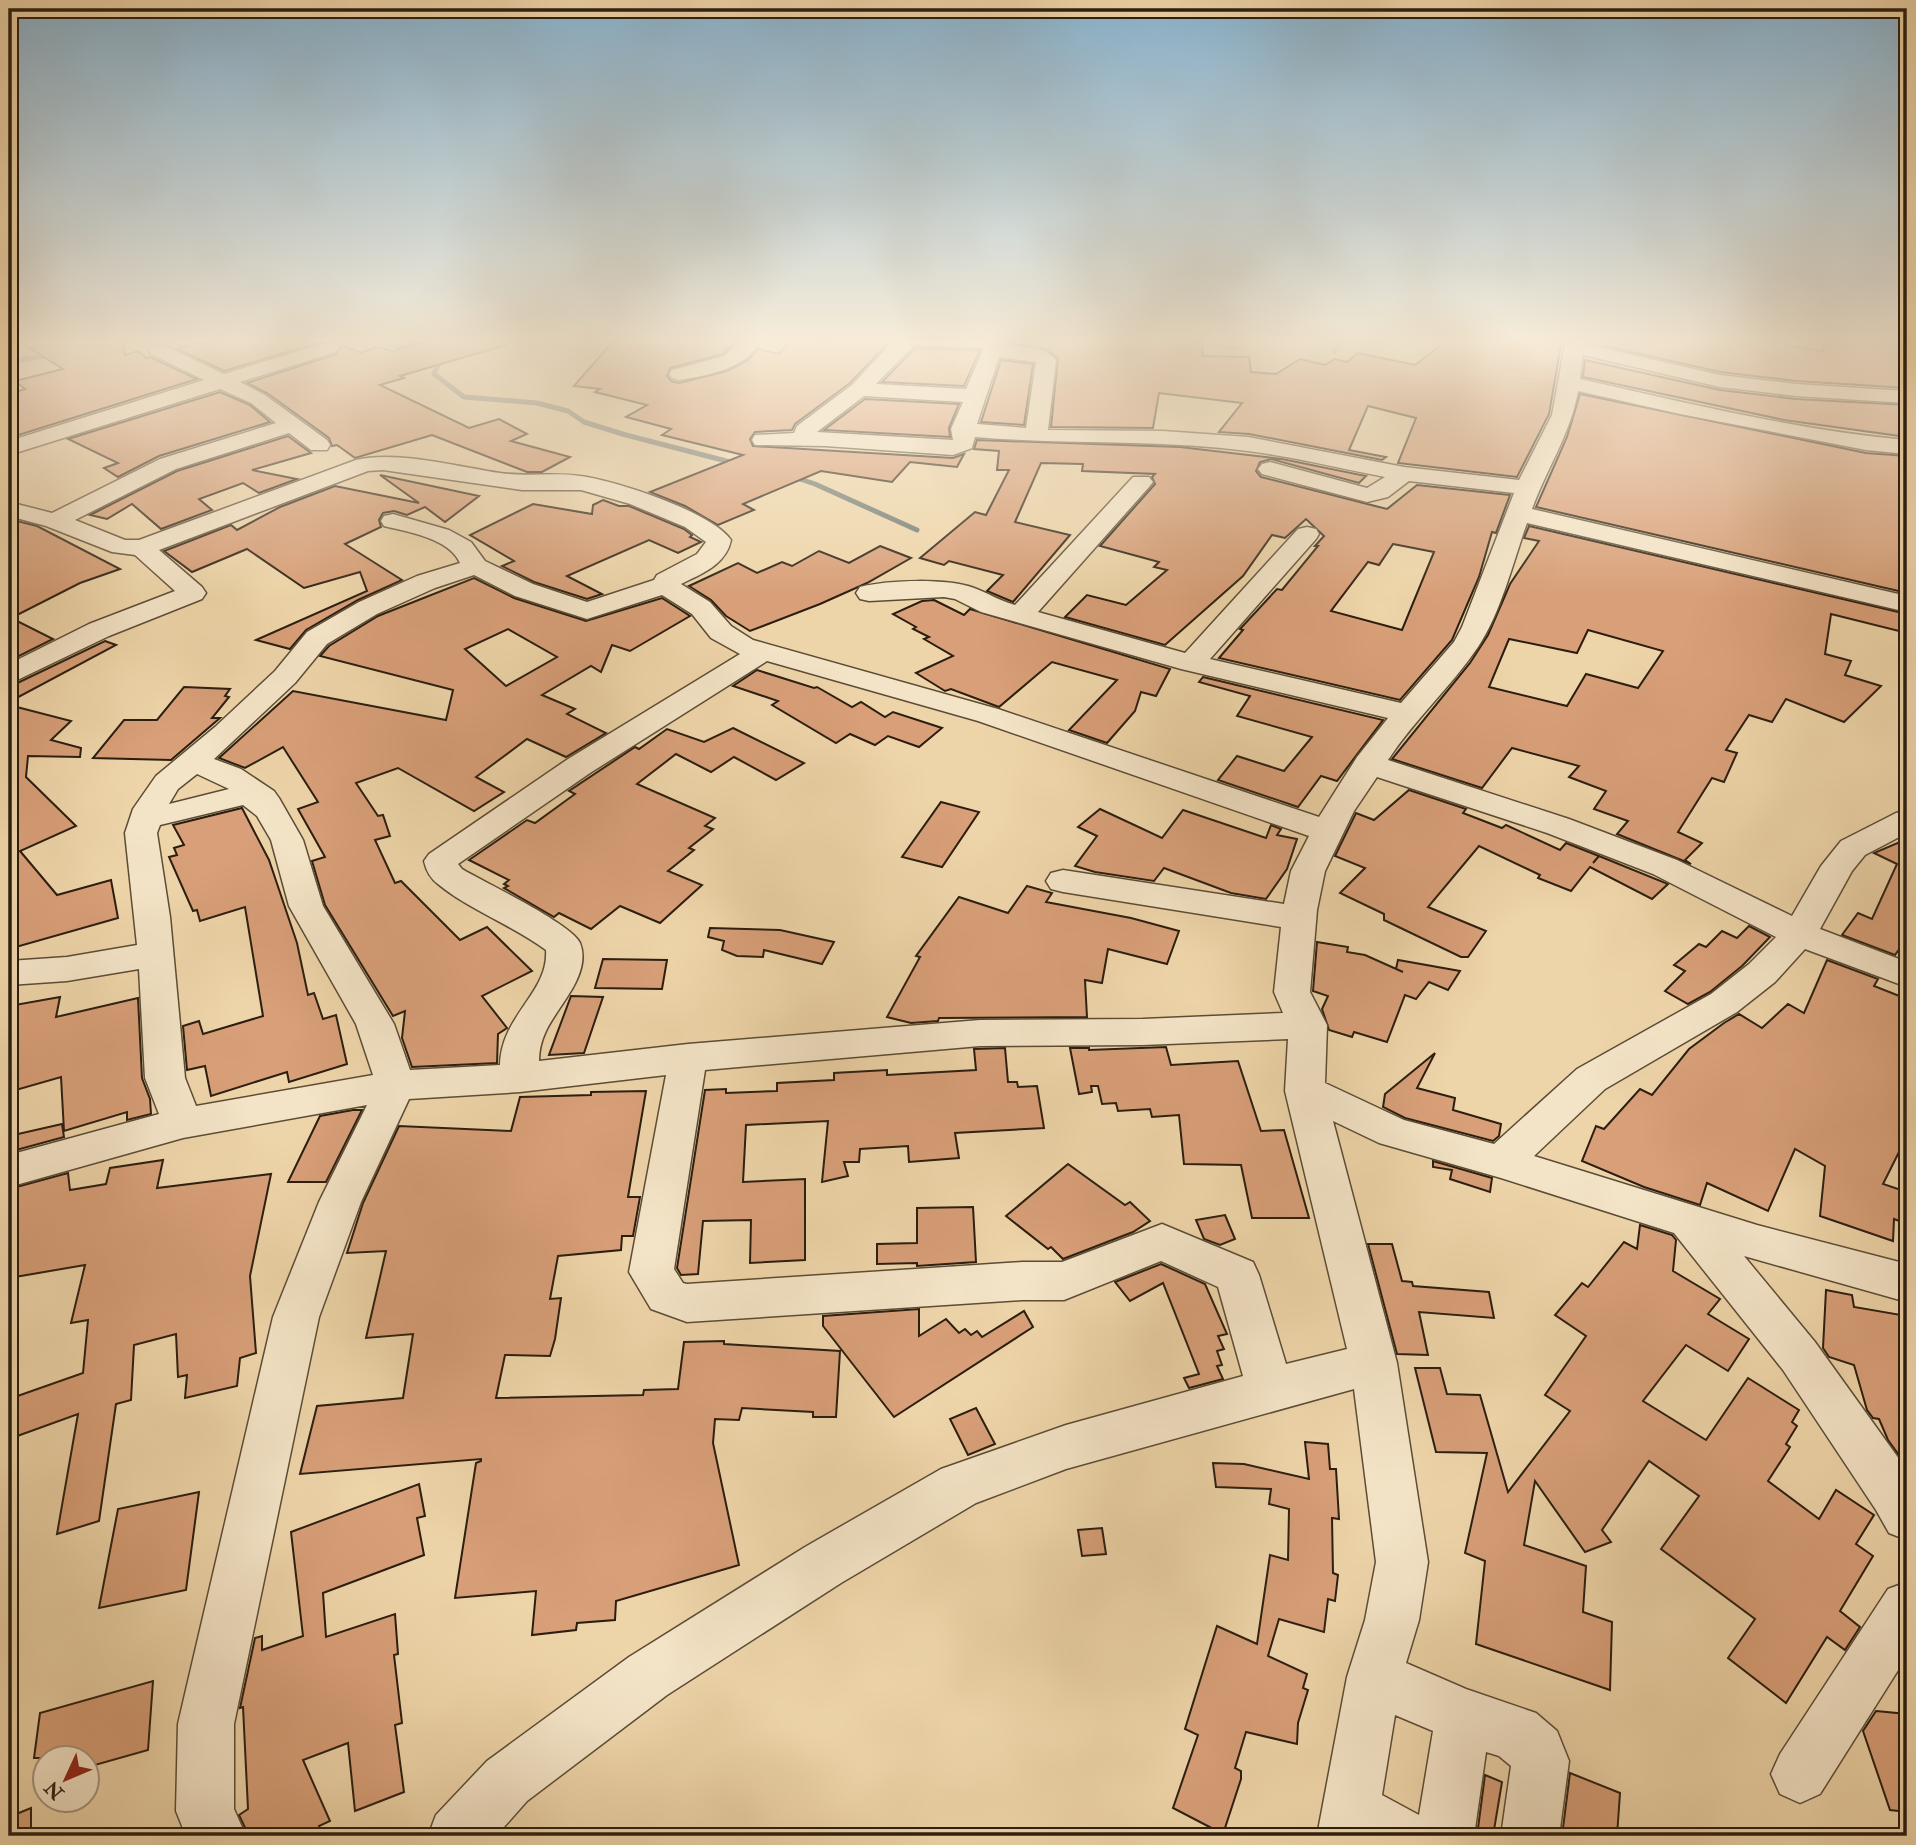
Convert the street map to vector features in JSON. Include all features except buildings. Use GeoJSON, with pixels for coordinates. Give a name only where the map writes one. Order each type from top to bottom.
{"type":"FeatureCollection","features":[{"type":"Feature","properties":{"kind":"street"},"geometry":{"type":"LineString","coordinates":[[9,448],[83,425]]}},
{"type":"Feature","properties":{"kind":"street"},"geometry":{"type":"LineString","coordinates":[[803,440],[805,431],[812,425]]}},
{"type":"Feature","properties":{"kind":"street"},"geometry":{"type":"LineString","coordinates":[[763,440],[948,449],[964,443],[964,425]]}},
{"type":"Feature","properties":{"kind":"street"},"geometry":{"type":"LineString","coordinates":[[1037,436],[1038,425]]}},
{"type":"Feature","properties":{"kind":"street"},"geometry":{"type":"LineString","coordinates":[[1364,1827],[1374,1677],[1392,1620],[1402,1562],[1374,1363],[1306,1091],[1308,1025],[1292,992],[1299,918],[1308,871],[1328,831],[1368,764],[1407,713],[1466,645],[1476,627],[1524,501],[1558,425]]}},
{"type":"Feature","properties":{"kind":"street"},"geometry":{"type":"LineString","coordinates":[[1771,425],[1866,443],[1907,447]]}},
{"type":"Feature","properties":{"kind":"street"},"geometry":{"type":"LineString","coordinates":[[55,521],[168,464],[290,426],[318,445]]}},
{"type":"Feature","properties":{"kind":"street"},"geometry":{"type":"LineString","coordinates":[[962,429],[1037,436],[1163,438],[1359,494],[1380,492],[1404,474],[1524,501],[1907,604]]}},
{"type":"Feature","properties":{"kind":"street"},"geometry":{"type":"LineString","coordinates":[[9,507],[55,521],[121,547],[142,548],[245,507],[364,465],[383,463],[522,483],[583,483],[638,499],[694,522],[719,540],[719,548],[713,556],[666,581],[665,585],[587,611],[524,590],[474,565],[465,551],[439,533],[393,521]]}},
{"type":"Feature","properties":{"kind":"street"},"geometry":{"type":"LineString","coordinates":[[1020,615],[1141,482]]}},
{"type":"Feature","properties":{"kind":"street"},"geometry":{"type":"LineString","coordinates":[[1191,663],[1307,534]]}},
{"type":"Feature","properties":{"kind":"street"},"geometry":{"type":"LineString","coordinates":[[9,675],[99,630],[193,593],[142,548]]}},
{"type":"Feature","properties":{"kind":"street"},"geometry":{"type":"LineString","coordinates":[[183,1123],[165,1078],[153,917],[141,833],[149,809],[167,783],[285,677],[317,638],[368,608],[426,582],[474,565]]}},
{"type":"Feature","properties":{"kind":"street"},"geometry":{"type":"LineString","coordinates":[[665,585],[701,608],[728,638],[761,653],[988,715],[1328,831]]}},
{"type":"Feature","properties":{"kind":"street"},"geometry":{"type":"LineString","coordinates":[[869,593],[941,587],[974,596],[990,606],[1118,645],[1292,690],[1407,713]]}},
{"type":"Feature","properties":{"kind":"street"},"geometry":{"type":"LineString","coordinates":[[520,1078],[521,1043],[561,978],[567,960],[563,945],[541,929],[450,877],[443,870],[441,861],[579,766],[761,653]]}},
{"type":"Feature","properties":{"kind":"street"},"geometry":{"type":"LineString","coordinates":[[193,761],[230,776],[263,798],[287,840],[306,906],[375,1024],[396,1085],[341,1202],[296,1317],[206,1724],[205,1811],[216,1836]]}},
{"type":"Feature","properties":{"kind":"street"},"geometry":{"type":"LineString","coordinates":[[1368,764],[1558,826],[1665,867],[1799,934],[1907,975]]}},
{"type":"Feature","properties":{"kind":"street"},"geometry":{"type":"LineString","coordinates":[[145,818],[250,794],[267,809],[287,840]]}},
{"type":"Feature","properties":{"kind":"street"},"geometry":{"type":"LineString","coordinates":[[1501,1162],[1591,1079],[1724,1003],[1762,973],[1799,934],[1838,866],[1853,848],[1907,820]]}},
{"type":"Feature","properties":{"kind":"street"},"geometry":{"type":"LineString","coordinates":[[1063,881],[1299,918]]}},
{"type":"Feature","properties":{"kind":"street"},"geometry":{"type":"LineString","coordinates":[[11,976],[154,954]]}},
{"type":"Feature","properties":{"kind":"street"},"geometry":{"type":"LineString","coordinates":[[9,1171],[183,1123],[396,1085],[520,1078],[688,1058],[980,1033],[1143,1032],[1308,1025]]}},
{"type":"Feature","properties":{"kind":"street"},"geometry":{"type":"LineString","coordinates":[[688,1058],[651,1272],[667,1296],[687,1303],[1022,1281],[1064,1281],[1162,1242],[1237,1275],[1270,1389]]}},
{"type":"Feature","properties":{"kind":"street"},"geometry":{"type":"LineString","coordinates":[[1306,1091],[1393,1132],[1501,1162],[1757,1243],[1907,1283]]}},
{"type":"Feature","properties":{"kind":"street"},"geometry":{"type":"LineString","coordinates":[[1689,1222],[1799,1356],[1907,1516]]}},
{"type":"Feature","properties":{"kind":"street"},"geometry":{"type":"LineString","coordinates":[[457,1836],[507,1781],[648,1676],[823,1564],[959,1486],[1066,1447],[1270,1389],[1374,1363]]}},
{"type":"Feature","properties":{"kind":"street"},"geometry":{"type":"LineString","coordinates":[[1800,1774],[1907,1608]]}},
{"type":"Feature","properties":{"kind":"street"},"geometry":{"type":"LineString","coordinates":[[1374,1677],[1463,1716],[1517,1733],[1537,1751],[1540,1761],[1530,1836]]}},
{"type":"Feature","properties":{"kind":"street"},"geometry":{"type":"LineString","coordinates":[[1445,1836],[1463,1716]]}},
{"type":"Feature","properties":{"kind":"waterway"},"geometry":{"type":"LineString","coordinates":[[594,425],[734,463]]}},
{"type":"Feature","properties":{"kind":"waterway"},"geometry":{"type":"LineString","coordinates":[[791,476],[815,484],[917,530]]}}]}
